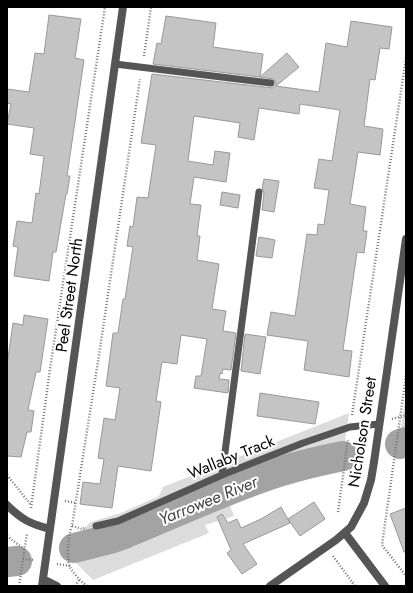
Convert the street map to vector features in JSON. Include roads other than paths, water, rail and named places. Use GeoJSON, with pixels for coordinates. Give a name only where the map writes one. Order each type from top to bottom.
{"type":"FeatureCollection","features":[{"type":"Feature","properties":{"kind":"street","name":"Peel Street North"},"geometry":{"type":"LineString","coordinates":[[43,582],[123,7]]}},
{"type":"Feature","properties":{"kind":"street","name":"Nicholson Street"},"geometry":{"type":"LineString","coordinates":[[270,586],[345,533],[356,520],[364,503],[371,480],[374,462],[406,239]]}},
{"type":"Feature","properties":{"kind":"street"},"geometry":{"type":"LineString","coordinates":[[7,505],[28,523],[50,529]]}},
{"type":"Feature","properties":{"kind":"street"},"geometry":{"type":"LineString","coordinates":[[345,533],[385,586]]}},
{"type":"Feature","properties":{"kind":"street"},"geometry":{"type":"LineString","coordinates":[[43,582],[57,586]]}},
{"type":"Feature","properties":{"kind":"lane"},"geometry":{"type":"LineString","coordinates":[[114,64],[271,83]]}},
{"type":"Feature","properties":{"kind":"lane"},"geometry":{"type":"LineString","coordinates":[[222,475],[259,192]]}},
{"type":"Feature","properties":{"kind":"lane","name":"Wallaby Track"},"geometry":{"type":"LineString","coordinates":[[96,526],[118,521],[222,475],[303,443],[350,427],[379,424]]}},
{"type":"Feature","properties":{"kind":"waterway","name":"Yarrowee River"},"geometry":{"type":"LineString","coordinates":[[400,444],[406,442]]}},
{"type":"Feature","properties":{"kind":"waterway","name":"Yarrowee River"},"geometry":{"type":"LineString","coordinates":[[74,548],[124,534],[216,495],[272,474],[298,466],[343,456]]}},
{"type":"Feature","properties":{"kind":"waterway","name":"Yarrowee River"},"geometry":{"type":"LineString","coordinates":[[7,562],[17,561]]}}]}
